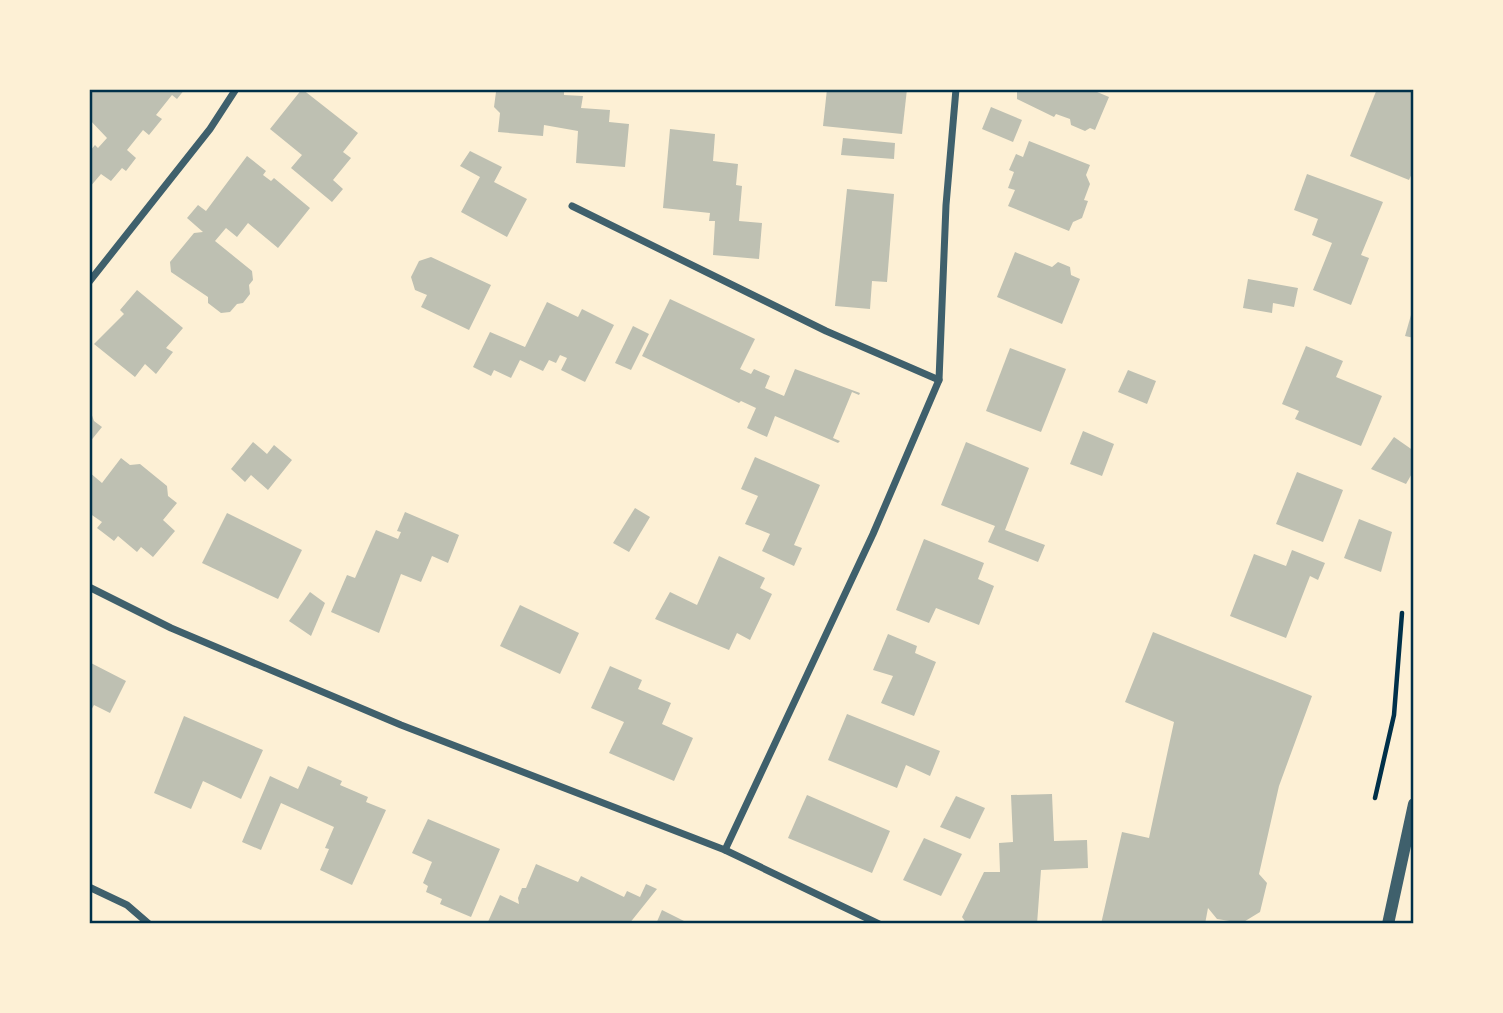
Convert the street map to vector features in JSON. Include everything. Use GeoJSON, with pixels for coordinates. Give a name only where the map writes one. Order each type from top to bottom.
{"type":"FeatureCollection","features":[{"type":"Feature","properties":{"kind":"street"},"geometry":{"type":"LineString","coordinates":[[89,282],[210,130],[236,89]]}},
{"type":"Feature","properties":{"kind":"street"},"geometry":{"type":"LineString","coordinates":[[725,850],[873,534],[939,380],[946,205],[956,89]]}},
{"type":"Feature","properties":{"kind":"street"},"geometry":{"type":"LineString","coordinates":[[572,206],[826,331],[939,380]]}},
{"type":"Feature","properties":{"kind":"street"},"geometry":{"type":"LineString","coordinates":[[89,587],[171,628],[401,725],[725,850],[879,924]]}},
{"type":"Feature","properties":{"kind":"street"},"geometry":{"type":"LineString","coordinates":[[1388,924],[1414,804]]}},
{"type":"Feature","properties":{"kind":"street"},"geometry":{"type":"LineString","coordinates":[[89,887],[127,905],[149,924]]}},
{"type":"Feature","properties":{"kind":"path"},"geometry":{"type":"LineString","coordinates":[[1375,798],[1394,715],[1402,613]]}},
{"type":"Feature","properties":{"kind":"building"},"geometry":{"type":"Polygon","coordinates":[[[89,89],[185,89],[177,99],[172,95],[156,115],[162,119],[149,135],[143,130],[127,150],[136,158],[126,171],[122,168],[111,181],[101,174],[89,188],[89,152],[95,145],[98,148],[107,138],[89,119],[89,89]]]}},
{"type":"Feature","properties":{"kind":"building"},"geometry":{"type":"Polygon","coordinates":[[[302,89],[358,133],[343,152],[351,158],[333,180],[343,189],[332,202],[291,168],[302,155],[270,129],[302,89]]]}},
{"type":"Feature","properties":{"kind":"building"},"geometry":{"type":"Polygon","coordinates":[[[499,89],[564,92],[564,95],[583,96],[581,108],[610,110],[609,122],[629,124],[625,167],[576,163],[578,131],[544,125],[543,136],[498,132],[500,113],[494,107],[499,89]]]}},
{"type":"Feature","properties":{"kind":"building"},"geometry":{"type":"Polygon","coordinates":[[[827,89],[907,89],[902,134],[823,126],[827,89]]]}},
{"type":"Feature","properties":{"kind":"building"},"geometry":{"type":"Polygon","coordinates":[[[1017,89],[1090,89],[1109,97],[1095,130],[1090,128],[1085,131],[1071,125],[1070,119],[1056,114],[1054,117],[1017,99],[1017,89]]]}},
{"type":"Feature","properties":{"kind":"building"},"geometry":{"type":"Polygon","coordinates":[[[1377,89],[1414,89],[1414,169],[1409,180],[1350,156],[1377,89]]]}},
{"type":"Feature","properties":{"kind":"building"},"geometry":{"type":"Polygon","coordinates":[[[991,107],[1022,120],[1013,142],[982,129],[991,107]]]}},
{"type":"Feature","properties":{"kind":"building"},"geometry":{"type":"Polygon","coordinates":[[[670,129],[715,134],[713,161],[738,164],[736,185],[742,186],[739,221],[762,223],[759,259],[713,255],[715,221],[709,221],[710,213],[663,208],[670,129]]]}},
{"type":"Feature","properties":{"kind":"building"},"geometry":{"type":"Polygon","coordinates":[[[843,138],[895,143],[894,159],[841,155],[843,138]]]}},
{"type":"Feature","properties":{"kind":"building"},"geometry":{"type":"Polygon","coordinates":[[[1029,141],[1090,165],[1086,175],[1090,184],[1084,200],[1088,201],[1082,218],[1073,222],[1069,231],[1008,206],[1015,190],[1008,188],[1014,172],[1009,170],[1016,154],[1023,157],[1029,141]]]}},
{"type":"Feature","properties":{"kind":"building"},"geometry":{"type":"Polygon","coordinates":[[[470,151],[502,167],[494,182],[527,199],[507,237],[461,212],[480,177],[460,166],[470,151]]]}},
{"type":"Feature","properties":{"kind":"building"},"geometry":{"type":"Polygon","coordinates":[[[247,156],[266,171],[263,175],[271,181],[274,178],[310,208],[278,248],[248,223],[237,237],[226,228],[215,241],[252,271],[253,280],[249,285],[250,294],[243,303],[237,304],[230,312],[221,313],[208,303],[208,297],[171,272],[170,262],[194,233],[203,232],[187,218],[198,205],[206,211],[247,156]]]}},
{"type":"Feature","properties":{"kind":"building"},"geometry":{"type":"Polygon","coordinates":[[[1307,174],[1383,202],[1361,255],[1369,258],[1351,305],[1313,290],[1332,243],[1312,235],[1318,219],[1294,210],[1307,174]]]}},
{"type":"Feature","properties":{"kind":"building"},"geometry":{"type":"Polygon","coordinates":[[[847,189],[894,194],[887,282],[872,281],[870,309],[835,306],[847,189]]]}},
{"type":"Feature","properties":{"kind":"building"},"geometry":{"type":"Polygon","coordinates":[[[1015,252],[1052,267],[1058,262],[1070,267],[1071,275],[1080,279],[1062,324],[997,297],[1015,252]]]}},
{"type":"Feature","properties":{"kind":"building"},"geometry":{"type":"Polygon","coordinates":[[[431,257],[491,285],[469,330],[421,307],[427,295],[415,290],[411,277],[419,261],[431,257]]]}},
{"type":"Feature","properties":{"kind":"building"},"geometry":{"type":"Polygon","coordinates":[[[1248,279],[1298,288],[1294,307],[1273,303],[1272,313],[1243,308],[1248,279]]]}},
{"type":"Feature","properties":{"kind":"building"},"geometry":{"type":"Polygon","coordinates":[[[137,290],[183,328],[166,348],[173,352],[156,374],[145,364],[135,377],[94,344],[124,314],[120,310],[137,290]]]}},
{"type":"Feature","properties":{"kind":"building"},"geometry":{"type":"Polygon","coordinates":[[[670,299],[755,339],[740,369],[751,374],[754,369],[770,376],[765,388],[784,396],[795,369],[860,393],[859,395],[852,392],[833,438],[840,441],[838,443],[775,416],[767,437],[747,428],[756,408],[741,401],[739,403],[642,356],[670,299]]]}},
{"type":"Feature","properties":{"kind":"building"},"geometry":{"type":"Polygon","coordinates":[[[547,302],[578,317],[582,309],[614,325],[585,382],[561,370],[567,358],[560,355],[556,363],[549,360],[543,371],[520,360],[511,378],[494,370],[491,376],[473,367],[490,332],[525,347],[547,302]]]}},
{"type":"Feature","properties":{"kind":"building"},"geometry":{"type":"Polygon","coordinates":[[[1414,308],[1414,338],[1405,336],[1414,308]]]}},
{"type":"Feature","properties":{"kind":"building"},"geometry":{"type":"Polygon","coordinates":[[[633,326],[649,334],[631,370],[615,363],[633,326]]]}},
{"type":"Feature","properties":{"kind":"building"},"geometry":{"type":"Polygon","coordinates":[[[1306,346],[1343,361],[1336,377],[1382,396],[1361,446],[1295,419],[1299,411],[1282,404],[1306,346]]]}},
{"type":"Feature","properties":{"kind":"building"},"geometry":{"type":"Polygon","coordinates":[[[1010,348],[1066,369],[1041,432],[986,411],[1010,348]]]}},
{"type":"Feature","properties":{"kind":"building"},"geometry":{"type":"Polygon","coordinates":[[[1128,370],[1156,381],[1147,404],[1118,392],[1128,370]]]}},
{"type":"Feature","properties":{"kind":"building"},"geometry":{"type":"Polygon","coordinates":[[[89,407],[94,421],[102,427],[89,443],[89,407]]]}},
{"type":"Feature","properties":{"kind":"building"},"geometry":{"type":"Polygon","coordinates":[[[1083,431],[1114,444],[1102,476],[1070,464],[1083,431]]]}},
{"type":"Feature","properties":{"kind":"building"},"geometry":{"type":"Polygon","coordinates":[[[1394,437],[1414,451],[1414,470],[1406,484],[1371,469],[1394,437]]]}},
{"type":"Feature","properties":{"kind":"building"},"geometry":{"type":"Polygon","coordinates":[[[253,442],[267,454],[274,445],[292,460],[268,490],[251,475],[245,482],[231,469],[253,442]]]}},
{"type":"Feature","properties":{"kind":"building"},"geometry":{"type":"Polygon","coordinates":[[[966,442],[1029,468],[1005,530],[1045,545],[1038,562],[988,542],[995,526],[941,505],[966,442]]]}},
{"type":"Feature","properties":{"kind":"building"},"geometry":{"type":"Polygon","coordinates":[[[755,457],[820,485],[794,545],[802,548],[794,566],[762,551],[770,534],[745,524],[758,496],[741,489],[755,457]]]}},
{"type":"Feature","properties":{"kind":"building"},"geometry":{"type":"Polygon","coordinates":[[[121,458],[130,465],[140,464],[167,486],[168,496],[177,503],[163,520],[175,531],[153,557],[141,547],[137,552],[118,536],[114,541],[97,528],[102,522],[89,513],[89,472],[102,483],[121,458]]]}},
{"type":"Feature","properties":{"kind":"building"},"geometry":{"type":"Polygon","coordinates":[[[1297,472],[1343,490],[1323,542],[1276,524],[1297,472]]]}},
{"type":"Feature","properties":{"kind":"building"},"geometry":{"type":"Polygon","coordinates":[[[635,508],[650,517],[629,552],[613,543],[635,508]]]}},
{"type":"Feature","properties":{"kind":"building"},"geometry":{"type":"Polygon","coordinates":[[[405,512],[459,535],[448,563],[432,556],[421,582],[401,574],[379,633],[331,612],[347,575],[355,578],[376,530],[398,539],[401,532],[397,531],[405,512]]]}},
{"type":"Feature","properties":{"kind":"building"},"geometry":{"type":"Polygon","coordinates":[[[227,513],[302,550],[278,599],[202,563],[227,513]]]}},
{"type":"Feature","properties":{"kind":"building"},"geometry":{"type":"Polygon","coordinates":[[[1359,519],[1392,532],[1381,572],[1344,558],[1359,519]]]}},
{"type":"Feature","properties":{"kind":"building"},"geometry":{"type":"Polygon","coordinates":[[[924,539],[984,563],[978,579],[994,586],[979,625],[936,608],[929,623],[896,610],[924,539]]]}},
{"type":"Feature","properties":{"kind":"building"},"geometry":{"type":"Polygon","coordinates":[[[1292,550],[1325,563],[1318,580],[1310,576],[1286,638],[1230,616],[1254,554],[1286,566],[1292,550]]]}},
{"type":"Feature","properties":{"kind":"building"},"geometry":{"type":"Polygon","coordinates":[[[719,556],[765,578],[760,588],[772,594],[750,640],[737,633],[729,650],[655,619],[670,592],[697,605],[719,556]]]}},
{"type":"Feature","properties":{"kind":"building"},"geometry":{"type":"Polygon","coordinates":[[[310,592],[325,603],[311,636],[289,621],[310,592]]]}},
{"type":"Feature","properties":{"kind":"building"},"geometry":{"type":"Polygon","coordinates":[[[520,605],[579,633],[560,674],[500,646],[520,605]]]}},
{"type":"Feature","properties":{"kind":"building"},"geometry":{"type":"Polygon","coordinates":[[[1153,632],[1312,696],[1279,786],[1259,874],[1267,883],[1260,912],[1242,923],[1217,919],[1208,908],[1205,924],[1101,924],[1122,832],[1149,838],[1174,722],[1125,702],[1153,632]]]}},
{"type":"Feature","properties":{"kind":"building"},"geometry":{"type":"Polygon","coordinates":[[[888,634],[917,646],[915,653],[936,662],[914,716],[881,703],[893,676],[873,670],[888,634]]]}},
{"type":"Feature","properties":{"kind":"building"},"geometry":{"type":"Polygon","coordinates":[[[89,662],[126,681],[110,713],[94,705],[89,714],[89,662]]]}},
{"type":"Feature","properties":{"kind":"building"},"geometry":{"type":"Polygon","coordinates":[[[610,666],[642,680],[638,689],[671,703],[662,724],[693,738],[674,781],[609,753],[624,722],[591,708],[610,666]]]}},
{"type":"Feature","properties":{"kind":"building"},"geometry":{"type":"Polygon","coordinates":[[[847,714],[940,751],[930,776],[906,765],[897,788],[828,760],[847,714]]]}},
{"type":"Feature","properties":{"kind":"building"},"geometry":{"type":"Polygon","coordinates":[[[184,716],[263,750],[241,799],[203,781],[191,809],[154,793],[184,716]]]}},
{"type":"Feature","properties":{"kind":"building"},"geometry":{"type":"Polygon","coordinates":[[[308,766],[342,781],[340,785],[368,797],[366,802],[386,810],[352,885],[320,870],[334,827],[281,803],[261,850],[242,842],[270,776],[298,789],[308,766]]]}},
{"type":"Feature","properties":{"kind":"building"},"geometry":{"type":"Polygon","coordinates":[[[1052,794],[1054,841],[1087,840],[1088,868],[1041,870],[1037,924],[967,924],[962,917],[984,872],[1000,872],[999,843],[1013,842],[1011,795],[1052,794]]]}},
{"type":"Feature","properties":{"kind":"building"},"geometry":{"type":"Polygon","coordinates":[[[807,795],[890,831],[872,873],[788,838],[807,795]]]}},
{"type":"Feature","properties":{"kind":"building"},"geometry":{"type":"Polygon","coordinates":[[[956,796],[985,808],[970,839],[940,827],[956,796]]]}},
{"type":"Feature","properties":{"kind":"building"},"geometry":{"type":"Polygon","coordinates":[[[428,819],[500,849],[471,917],[440,904],[442,899],[426,892],[428,886],[423,883],[432,862],[412,853],[428,819]]]}},
{"type":"Feature","properties":{"kind":"building"},"geometry":{"type":"Polygon","coordinates":[[[924,838],[962,854],[941,896],[903,880],[924,838]]]}},
{"type":"Feature","properties":{"kind":"building"},"geometry":{"type":"Polygon","coordinates":[[[536,864],[578,882],[581,876],[624,897],[627,891],[640,897],[646,884],[657,889],[629,924],[487,924],[500,895],[519,904],[522,888],[526,888],[536,864]]]}},
{"type":"Feature","properties":{"kind":"building"},"geometry":{"type":"Polygon","coordinates":[[[662,910],[690,924],[656,924],[662,910]]]}}]}
